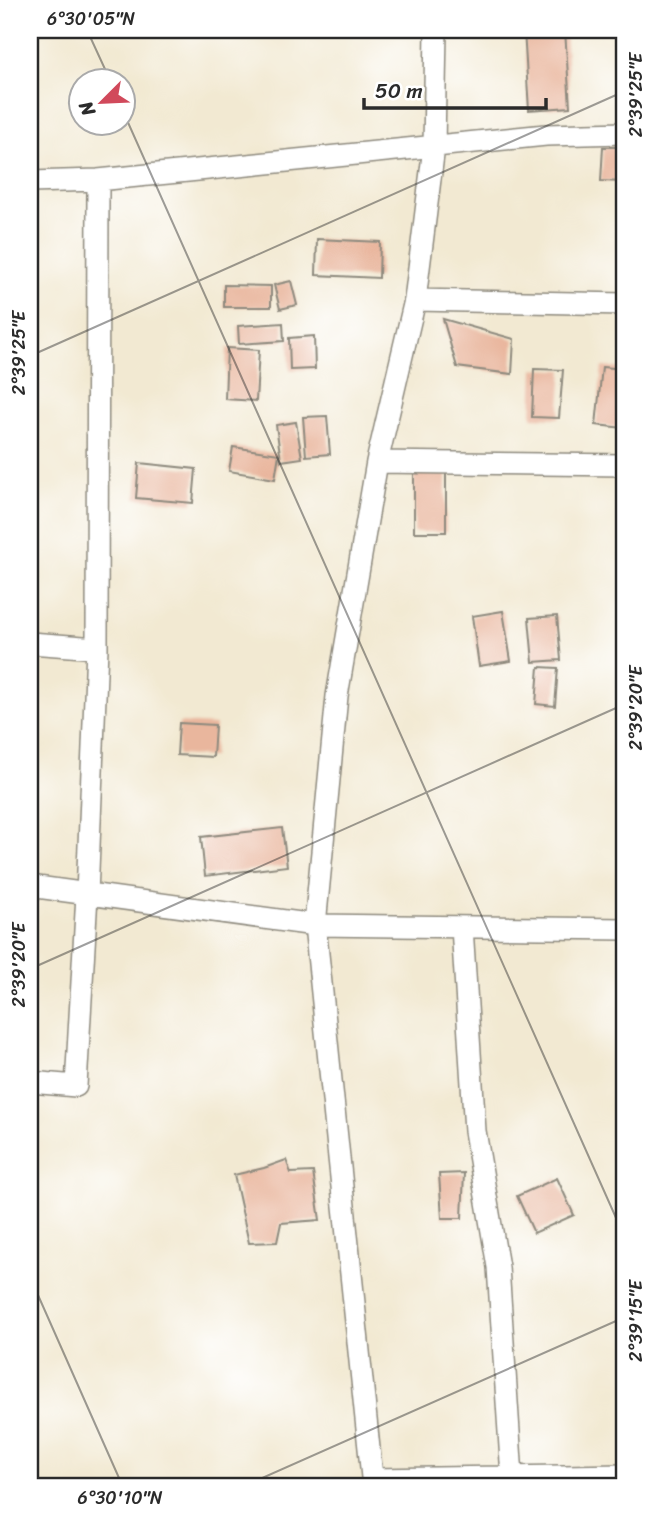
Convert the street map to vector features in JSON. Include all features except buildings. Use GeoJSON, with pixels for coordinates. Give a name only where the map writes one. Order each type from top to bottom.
{"type":"FeatureCollection","features":[{"type":"Feature","properties":{"kind":"street"},"geometry":{"type":"LineString","coordinates":[[436,30],[434,147],[415,300],[377,462],[337,696],[315,925],[372,1483],[625,1475]]}},
{"type":"Feature","properties":{"kind":"street"},"geometry":{"type":"LineString","coordinates":[[30,182],[98,180],[546,135],[625,133]]}},
{"type":"Feature","properties":{"kind":"street"},"geometry":{"type":"LineString","coordinates":[[30,1082],[76,1086],[97,648],[98,180]]}},
{"type":"Feature","properties":{"kind":"street"},"geometry":{"type":"LineString","coordinates":[[415,300],[625,304]]}},
{"type":"Feature","properties":{"kind":"street"},"geometry":{"type":"LineString","coordinates":[[377,462],[625,465]]}},
{"type":"Feature","properties":{"kind":"street"},"geometry":{"type":"LineString","coordinates":[[30,643],[97,648]]}},
{"type":"Feature","properties":{"kind":"street"},"geometry":{"type":"LineString","coordinates":[[30,886],[315,925],[625,929]]}},
{"type":"Feature","properties":{"kind":"street"},"geometry":{"type":"LineString","coordinates":[[462,927],[475,1131],[498,1267],[512,1477]]}}]}
